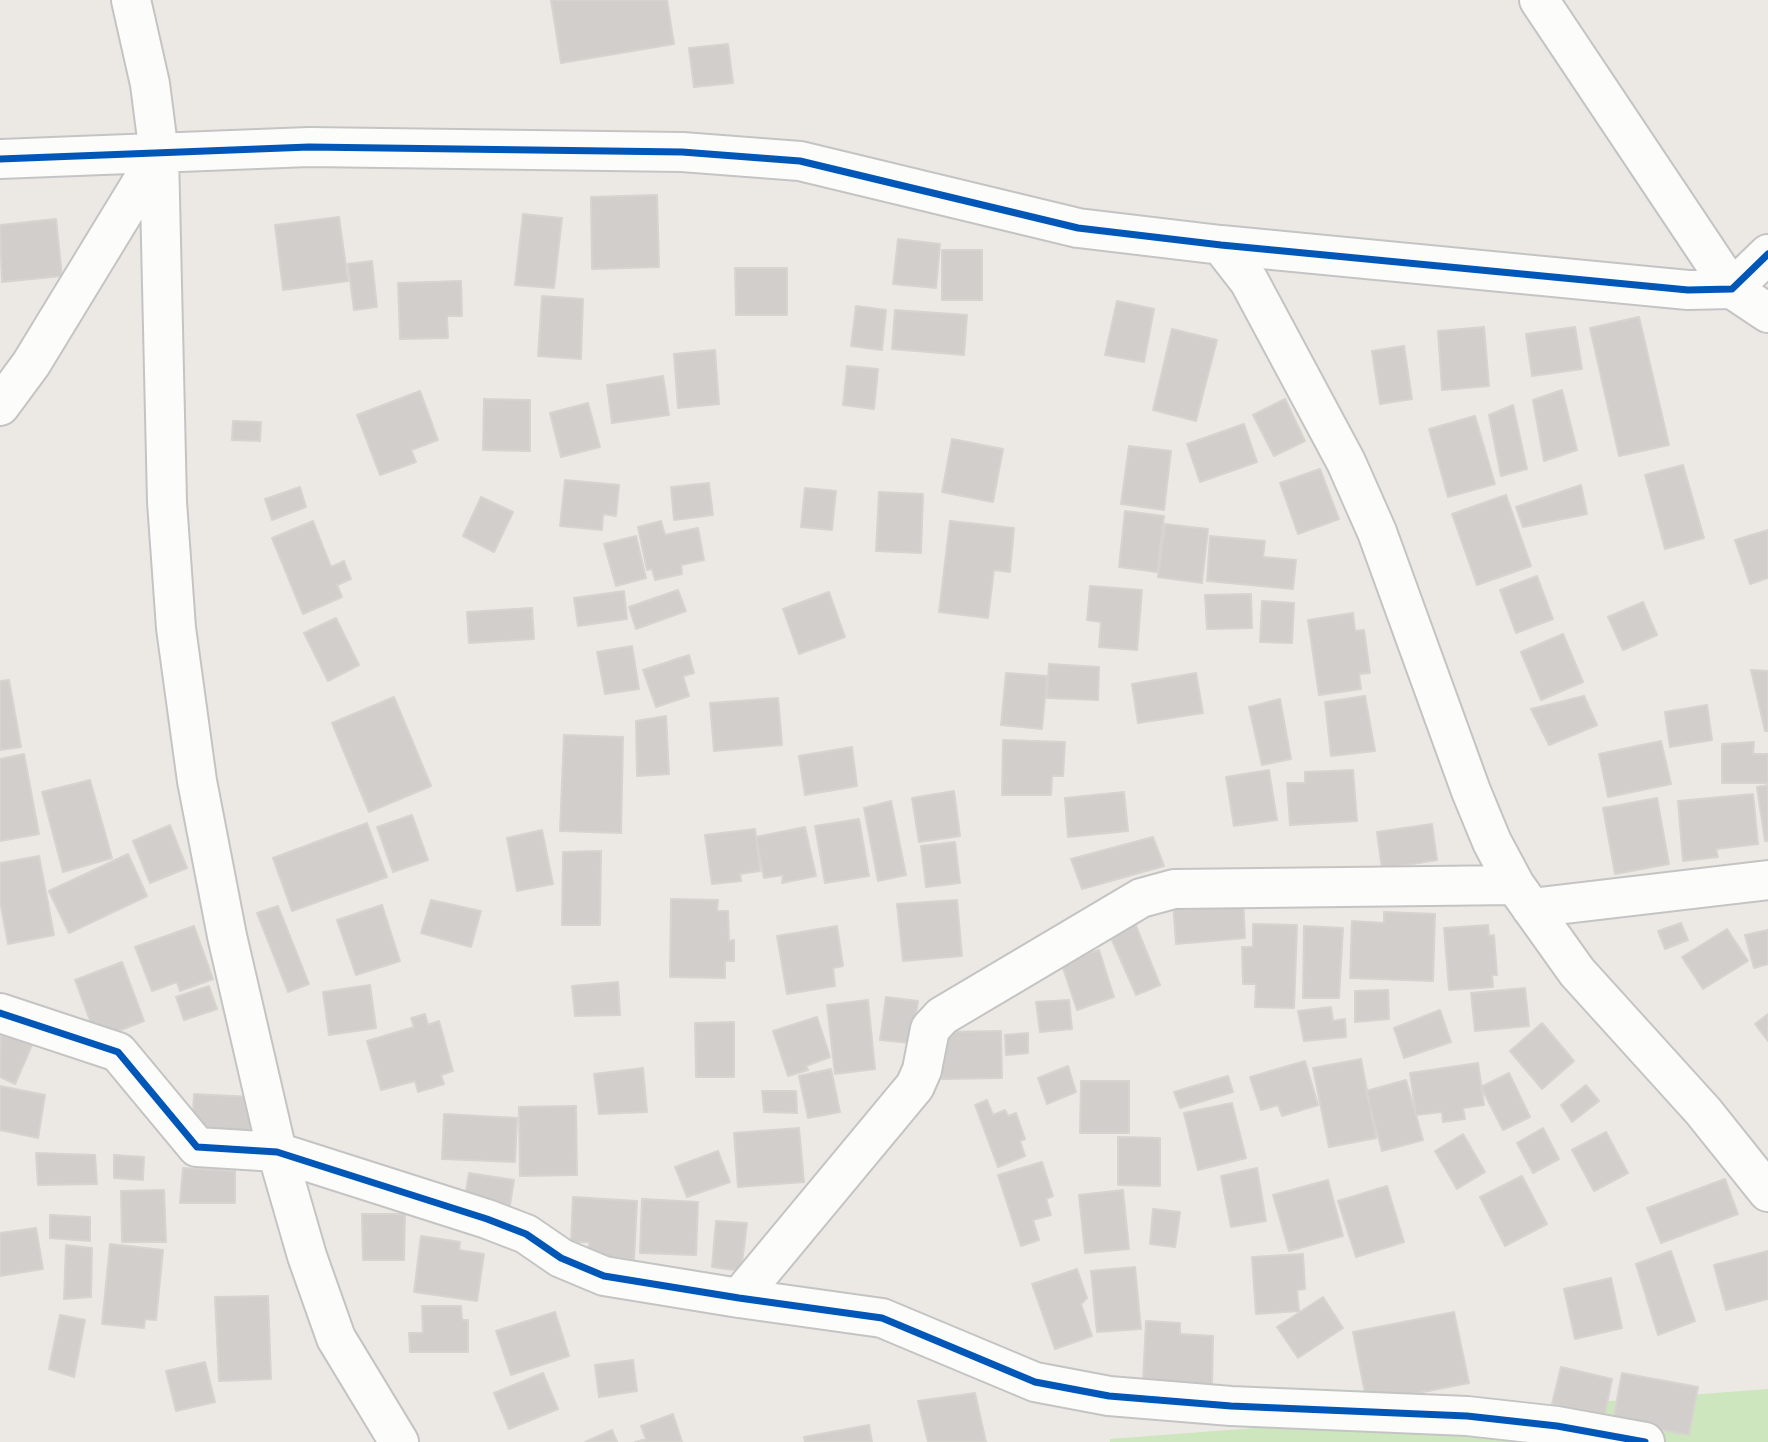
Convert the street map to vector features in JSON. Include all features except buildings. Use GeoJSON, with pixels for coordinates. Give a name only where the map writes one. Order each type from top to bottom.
{"type":"FeatureCollection","features":[{"type":"Feature","properties":{"kind":"street"},"geometry":{"type":"LineString","coordinates":[[131,0],[150,84],[159,154],[167,502],[176,628],[197,781],[227,936],[277,1152],[307,1256],[336,1338],[399,1442]]}},
{"type":"Feature","properties":{"kind":"street"},"geometry":{"type":"LineString","coordinates":[[1539,0],[1732,289],[1768,313]]}},
{"type":"Feature","properties":{"kind":"street"},"geometry":{"type":"LineString","coordinates":[[0,159],[309,147],[655,151],[800,161],[1079,228],[1221,245],[1688,290],[1732,289],[1768,254]]}},
{"type":"Feature","properties":{"kind":"street"},"geometry":{"type":"LineString","coordinates":[[0,406],[31,364],[159,154]]}},
{"type":"Feature","properties":{"kind":"street"},"geometry":{"type":"LineString","coordinates":[[1221,245],[1249,281],[1346,462],[1377,532],[1476,803],[1492,842],[1523,897],[1577,972],[1703,1111],[1768,1192]]}},
{"type":"Feature","properties":{"kind":"street"},"geometry":{"type":"LineString","coordinates":[[738,1298],[915,1086],[922,1070],[930,1029],[942,1016],[1141,898],[1174,889],[1523,897],[1768,880]]}},
{"type":"Feature","properties":{"kind":"street"},"geometry":{"type":"LineString","coordinates":[[0,1013],[118,1052],[197,1147],[277,1152],[487,1219],[526,1234],[561,1258],[604,1276],[882,1318],[1035,1382],[1109,1396],[1243,1406],[1466,1416],[1557,1426],[1645,1442]]}},
{"type":"Feature","properties":{"kind":"green space"},"geometry":{"type":"Polygon","coordinates":[[[1768,1389],[1768,1442],[1110,1442],[1110,1439],[1768,1389]]]}},
{"type":"Feature","properties":{"kind":"cycle path"},"geometry":{"type":"LineString","coordinates":[[0,159],[309,147],[682,152],[800,161],[1078,228],[1221,245],[1688,290],[1732,289],[1768,254]]}},
{"type":"Feature","properties":{"kind":"cycle path"},"geometry":{"type":"LineString","coordinates":[[0,1013],[118,1052],[197,1147],[277,1152],[487,1219],[526,1234],[561,1258],[604,1276],[882,1318],[1035,1382],[1109,1396],[1231,1406],[1467,1416],[1557,1426],[1645,1442]]}}]}
